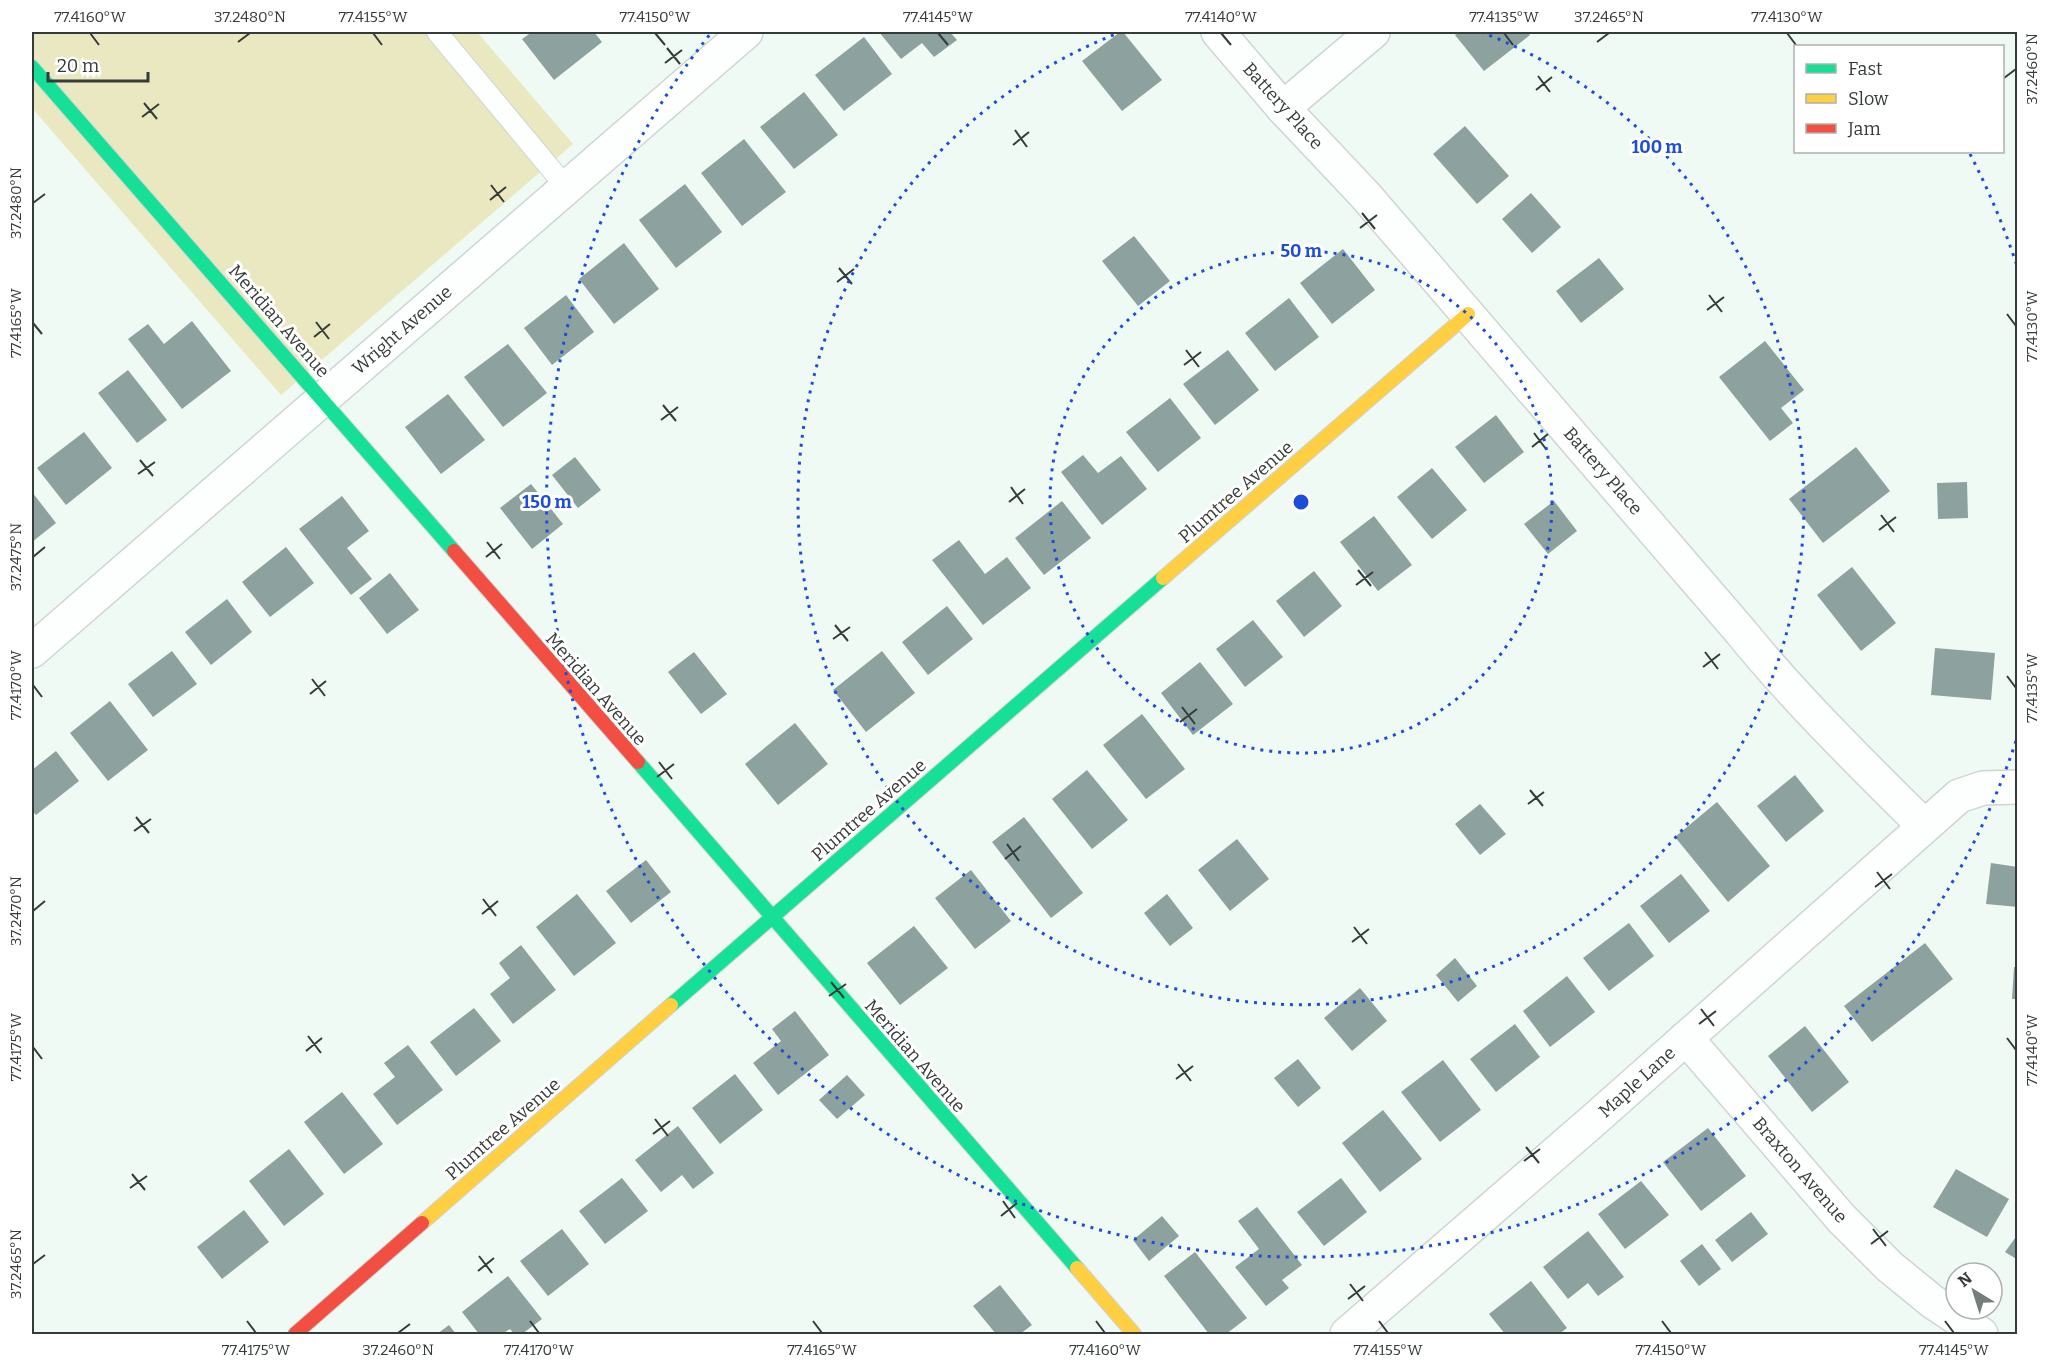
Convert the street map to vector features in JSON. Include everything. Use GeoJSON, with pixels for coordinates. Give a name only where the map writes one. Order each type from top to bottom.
{"type":"FeatureCollection","features":[{"type":"Feature","properties":{"kind":"street","name":"Wright Avenue"},"geometry":{"type":"LineString","coordinates":[[32,651],[746,32]]}},
{"type":"Feature","properties":{"kind":"street","name":"Battery Place"},"geometry":{"type":"LineString","coordinates":[[1218,32],[1282,108],[1365,195],[1775,674],[1924,826]]}},
{"type":"Feature","properties":{"kind":"street"},"geometry":{"type":"LineString","coordinates":[[1282,108],[1373,32]]}},
{"type":"Feature","properties":{"kind":"street","name":"Meridian Avenue"},"geometry":{"type":"LineString","coordinates":[[32,67],[1134,1335]]}},
{"type":"Feature","properties":{"kind":"street","name":"Plumtree Avenue"},"geometry":{"type":"LineString","coordinates":[[295,1335],[771,918],[1468,314]]}},
{"type":"Feature","properties":{"kind":"street"},"geometry":{"type":"LineString","coordinates":[[1924,826],[1959,796],[1983,788],[2018,787]]}},
{"type":"Feature","properties":{"kind":"street","name":"Maple Lane"},"geometry":{"type":"LineString","coordinates":[[1347,1335],[1924,826]]}},
{"type":"Feature","properties":{"kind":"street","name":"Braxton Avenue"},"geometry":{"type":"LineString","coordinates":[[1686,1038],[1841,1218],[1882,1259],[1933,1302],[1981,1335]]}},
{"type":"Feature","properties":{"kind":"lane"},"geometry":{"type":"LineString","coordinates":[[437,32],[566,187]]}},
{"type":"Feature","properties":{"kind":"shaded area"},"geometry":{"type":"Polygon","coordinates":[[[32,32],[477,32],[573,144],[281,395],[32,108],[32,32]]]}},
{"type":"Feature","properties":{"kind":"building"},"geometry":{"type":"Polygon","coordinates":[[[532,32],[594,32],[602,42],[554,80],[522,39],[532,32]]]}},
{"type":"Feature","properties":{"kind":"building"},"geometry":{"type":"Polygon","coordinates":[[[879,32],[950,32],[957,40],[934,57],[922,43],[901,59],[879,32]]]}},
{"type":"Feature","properties":{"kind":"building"},"geometry":{"type":"Polygon","coordinates":[[[1123,32],[1162,80],[1122,111],[1082,61],[1123,32]]]}},
{"type":"Feature","properties":{"kind":"building"},"geometry":{"type":"Polygon","coordinates":[[[1460,32],[1527,32],[1530,35],[1484,71],[1455,35],[1460,32]]]}},
{"type":"Feature","properties":{"kind":"building"},"geometry":{"type":"Polygon","coordinates":[[[864,37],[892,74],[844,111],[815,75],[864,37]]]}},
{"type":"Feature","properties":{"kind":"building"},"geometry":{"type":"Polygon","coordinates":[[[804,92],[838,135],[794,169],[760,127],[804,92]]]}},
{"type":"Feature","properties":{"kind":"building"},"geometry":{"type":"Polygon","coordinates":[[[1465,126],[1509,176],[1477,204],[1433,154],[1465,126]]]}},
{"type":"Feature","properties":{"kind":"building"},"geometry":{"type":"Polygon","coordinates":[[[744,139],[786,192],[742,226],[701,173],[744,139]]]}},
{"type":"Feature","properties":{"kind":"building"},"geometry":{"type":"Polygon","coordinates":[[[685,184],[722,232],[676,268],[639,220],[685,184]]]}},
{"type":"Feature","properties":{"kind":"building"},"geometry":{"type":"Polygon","coordinates":[[[1531,193],[1561,227],[1532,253],[1502,219],[1531,193]]]}},
{"type":"Feature","properties":{"kind":"building"},"geometry":{"type":"Polygon","coordinates":[[[1134,236],[1170,281],[1138,306],[1102,261],[1134,236]]]}},
{"type":"Feature","properties":{"kind":"building"},"geometry":{"type":"Polygon","coordinates":[[[624,243],[659,289],[614,324],[579,279],[624,243]]]}},
{"type":"Feature","properties":{"kind":"building"},"geometry":{"type":"Polygon","coordinates":[[[1343,249],[1375,290],[1332,324],[1300,283],[1343,249]]]}},
{"type":"Feature","properties":{"kind":"building"},"geometry":{"type":"Polygon","coordinates":[[[1599,258],[1624,289],[1581,323],[1556,291],[1599,258]]]}},
{"type":"Feature","properties":{"kind":"building"},"geometry":{"type":"Polygon","coordinates":[[[566,295],[594,332],[552,365],[524,328],[566,295]]]}},
{"type":"Feature","properties":{"kind":"building"},"geometry":{"type":"Polygon","coordinates":[[[1289,298],[1319,337],[1275,371],[1245,333],[1289,298]]]}},
{"type":"Feature","properties":{"kind":"building"},"geometry":{"type":"Polygon","coordinates":[[[192,321],[231,371],[182,409],[128,339],[148,324],[164,344],[192,321]]]}},
{"type":"Feature","properties":{"kind":"building"},"geometry":{"type":"Polygon","coordinates":[[[1765,341],[1804,390],[1781,408],[1793,423],[1770,441],[1719,377],[1765,341]]]}},
{"type":"Feature","properties":{"kind":"building"},"geometry":{"type":"Polygon","coordinates":[[[508,344],[547,393],[503,427],[464,377],[508,344]]]}},
{"type":"Feature","properties":{"kind":"building"},"geometry":{"type":"Polygon","coordinates":[[[1228,350],[1259,390],[1215,425],[1183,384],[1228,350]]]}},
{"type":"Feature","properties":{"kind":"building"},"geometry":{"type":"Polygon","coordinates":[[[128,370],[167,420],[137,443],[98,393],[128,370]]]}},
{"type":"Feature","properties":{"kind":"building"},"geometry":{"type":"Polygon","coordinates":[[[448,394],[485,440],[441,474],[405,427],[448,394]]]}},
{"type":"Feature","properties":{"kind":"building"},"geometry":{"type":"Polygon","coordinates":[[[1170,398],[1201,438],[1158,472],[1126,432],[1170,398]]]}},
{"type":"Feature","properties":{"kind":"building"},"geometry":{"type":"Polygon","coordinates":[[[1496,415],[1524,452],[1484,483],[1455,447],[1496,415]]]}},
{"type":"Feature","properties":{"kind":"building"},"geometry":{"type":"Polygon","coordinates":[[[84,432],[112,468],[66,505],[37,468],[84,432]]]}},
{"type":"Feature","properties":{"kind":"building"},"geometry":{"type":"Polygon","coordinates":[[[1856,447],[1890,491],[1823,543],[1789,499],[1856,447]]]}},
{"type":"Feature","properties":{"kind":"building"},"geometry":{"type":"Polygon","coordinates":[[[1083,455],[1098,473],[1121,456],[1147,489],[1102,525],[1061,472],[1083,455]]]}},
{"type":"Feature","properties":{"kind":"building"},"geometry":{"type":"Polygon","coordinates":[[[575,457],[601,490],[578,508],[552,475],[575,457]]]}},
{"type":"Feature","properties":{"kind":"building"},"geometry":{"type":"Polygon","coordinates":[[[1432,468],[1467,510],[1432,539],[1397,497],[1432,468]]]}},
{"type":"Feature","properties":{"kind":"building"},"geometry":{"type":"Polygon","coordinates":[[[1967,482],[1968,518],[1938,519],[1937,483],[1967,482]]]}},
{"type":"Feature","properties":{"kind":"building"},"geometry":{"type":"Polygon","coordinates":[[[531,484],[563,524],[532,549],[500,508],[531,484]]]}},
{"type":"Feature","properties":{"kind":"building"},"geometry":{"type":"Polygon","coordinates":[[[32,492],[56,523],[32,542],[32,492]]]}},
{"type":"Feature","properties":{"kind":"building"},"geometry":{"type":"Polygon","coordinates":[[[342,496],[369,531],[347,548],[372,579],[351,595],[299,529],[342,496]]]}},
{"type":"Feature","properties":{"kind":"building"},"geometry":{"type":"Polygon","coordinates":[[[1062,501],[1091,538],[1044,575],[1015,538],[1062,501]]]}},
{"type":"Feature","properties":{"kind":"building"},"geometry":{"type":"Polygon","coordinates":[[[1554,501],[1577,531],[1548,554],[1524,524],[1554,501]]]}},
{"type":"Feature","properties":{"kind":"building"},"geometry":{"type":"Polygon","coordinates":[[[1374,516],[1412,565],[1378,591],[1340,542],[1374,516]]]}},
{"type":"Feature","properties":{"kind":"building"},"geometry":{"type":"Polygon","coordinates":[[[959,540],[985,574],[1007,557],[1031,588],[983,625],[932,560],[959,540]]]}},
{"type":"Feature","properties":{"kind":"building"},"geometry":{"type":"Polygon","coordinates":[[[286,547],[314,583],[270,617],[242,582],[286,547]]]}},
{"type":"Feature","properties":{"kind":"building"},"geometry":{"type":"Polygon","coordinates":[[[1852,567],[1896,623],[1861,651],[1817,595],[1852,567]]]}},
{"type":"Feature","properties":{"kind":"building"},"geometry":{"type":"Polygon","coordinates":[[[1314,571],[1342,606],[1304,637],[1276,601],[1314,571]]]}},
{"type":"Feature","properties":{"kind":"building"},"geometry":{"type":"Polygon","coordinates":[[[390,573],[419,610],[387,634],[359,598],[390,573]]]}},
{"type":"Feature","properties":{"kind":"building"},"geometry":{"type":"Polygon","coordinates":[[[227,599],[252,632],[211,665],[185,632],[227,599]]]}},
{"type":"Feature","properties":{"kind":"building"},"geometry":{"type":"Polygon","coordinates":[[[947,606],[973,639],[928,675],[902,642],[947,606]]]}},
{"type":"Feature","properties":{"kind":"building"},"geometry":{"type":"Polygon","coordinates":[[[1253,620],[1283,657],[1245,687],[1216,649],[1253,620]]]}},
{"type":"Feature","properties":{"kind":"building"},"geometry":{"type":"Polygon","coordinates":[[[1935,648],[1995,653],[1991,700],[1931,695],[1935,648]]]}},
{"type":"Feature","properties":{"kind":"building"},"geometry":{"type":"Polygon","coordinates":[[[172,651],[197,684],[153,717],[128,684],[172,651]]]}},
{"type":"Feature","properties":{"kind":"building"},"geometry":{"type":"Polygon","coordinates":[[[882,651],[915,693],[866,732],[833,690],[882,651]]]}},
{"type":"Feature","properties":{"kind":"building"},"geometry":{"type":"Polygon","coordinates":[[[694,652],[727,694],[701,714],[668,672],[694,652]]]}},
{"type":"Feature","properties":{"kind":"building"},"geometry":{"type":"Polygon","coordinates":[[[1200,662],[1233,704],[1193,735],[1161,693],[1200,662]]]}},
{"type":"Feature","properties":{"kind":"building"},"geometry":{"type":"Polygon","coordinates":[[[110,701],[148,750],[108,781],[70,733],[110,701]]]}},
{"type":"Feature","properties":{"kind":"building"},"geometry":{"type":"Polygon","coordinates":[[[1142,714],[1185,769],[1146,799],[1103,745],[1142,714]]]}},
{"type":"Feature","properties":{"kind":"building"},"geometry":{"type":"Polygon","coordinates":[[[795,723],[828,764],[778,805],[745,764],[795,723]]]}},
{"type":"Feature","properties":{"kind":"building"},"geometry":{"type":"Polygon","coordinates":[[[56,751],[79,781],[36,815],[32,810],[32,770],[56,751]]]}},
{"type":"Feature","properties":{"kind":"building"},"geometry":{"type":"Polygon","coordinates":[[[1087,770],[1128,820],[1092,849],[1052,799],[1087,770]]]}},
{"type":"Feature","properties":{"kind":"building"},"geometry":{"type":"Polygon","coordinates":[[[1795,775],[1824,811],[1786,842],[1757,806],[1795,775]]]}},
{"type":"Feature","properties":{"kind":"building"},"geometry":{"type":"Polygon","coordinates":[[[1717,802],[1770,866],[1728,902],[1675,837],[1717,802]]]}},
{"type":"Feature","properties":{"kind":"building"},"geometry":{"type":"Polygon","coordinates":[[[1480,804],[1506,834],[1480,855],[1455,824],[1480,804]]]}},
{"type":"Feature","properties":{"kind":"building"},"geometry":{"type":"Polygon","coordinates":[[[1024,817],[1083,893],[1051,918],[992,842],[1024,817]]]}},
{"type":"Feature","properties":{"kind":"building"},"geometry":{"type":"Polygon","coordinates":[[[1237,839],[1269,879],[1230,911],[1198,870],[1237,839]]]}},
{"type":"Feature","properties":{"kind":"building"},"geometry":{"type":"Polygon","coordinates":[[[646,860],[671,892],[631,923],[606,891],[646,860]]]}},
{"type":"Feature","properties":{"kind":"building"},"geometry":{"type":"Polygon","coordinates":[[[1991,863],[2018,867],[2018,907],[1986,904],[1991,863]]]}},
{"type":"Feature","properties":{"kind":"building"},"geometry":{"type":"Polygon","coordinates":[[[971,870],[1011,921],[975,949],[935,898],[971,870]]]}},
{"type":"Feature","properties":{"kind":"building"},"geometry":{"type":"Polygon","coordinates":[[[1681,874],[1710,911],[1669,943],[1640,906],[1681,874]]]}},
{"type":"Feature","properties":{"kind":"building"},"geometry":{"type":"Polygon","coordinates":[[[577,894],[616,943],[574,976],[536,927],[577,894]]]}},
{"type":"Feature","properties":{"kind":"building"},"geometry":{"type":"Polygon","coordinates":[[[1167,894],[1193,928],[1170,946],[1144,913],[1167,894]]]}},
{"type":"Feature","properties":{"kind":"building"},"geometry":{"type":"Polygon","coordinates":[[[1629,923],[1654,956],[1609,991],[1583,958],[1629,923]]]}},
{"type":"Feature","properties":{"kind":"building"},"geometry":{"type":"Polygon","coordinates":[[[914,926],[948,968],[900,1005],[867,963],[914,926]]]}},
{"type":"Feature","properties":{"kind":"building"},"geometry":{"type":"Polygon","coordinates":[[[1925,943],[1953,979],[1872,1042],[1844,1006],[1925,943]]]}},
{"type":"Feature","properties":{"kind":"building"},"geometry":{"type":"Polygon","coordinates":[[[521,945],[556,990],[513,1024],[490,994],[510,978],[499,963],[521,945]]]}},
{"type":"Feature","properties":{"kind":"building"},"geometry":{"type":"Polygon","coordinates":[[[1455,958],[1477,986],[1458,1002],[1436,975],[1455,958]]]}},
{"type":"Feature","properties":{"kind":"building"},"geometry":{"type":"Polygon","coordinates":[[[2014,967],[2018,967],[2018,999],[2012,999],[2014,967]]]}},
{"type":"Feature","properties":{"kind":"building"},"geometry":{"type":"Polygon","coordinates":[[[1567,976],[1595,1012],[1550,1047],[1523,1011],[1567,976]]]}},
{"type":"Feature","properties":{"kind":"building"},"geometry":{"type":"Polygon","coordinates":[[[1360,988],[1387,1021],[1352,1051],[1324,1018],[1360,988]]]}},
{"type":"Feature","properties":{"kind":"building"},"geometry":{"type":"Polygon","coordinates":[[[474,1008],[501,1041],[456,1076],[430,1042],[474,1008]]]}},
{"type":"Feature","properties":{"kind":"building"},"geometry":{"type":"Polygon","coordinates":[[[795,1011],[829,1055],[778,1095],[753,1063],[781,1041],[772,1029],[795,1011]]]}},
{"type":"Feature","properties":{"kind":"building"},"geometry":{"type":"Polygon","coordinates":[[[1515,1024],[1540,1057],[1496,1092],[1470,1059],[1515,1024]]]}},
{"type":"Feature","properties":{"kind":"building"},"geometry":{"type":"Polygon","coordinates":[[[1805,1026],[1849,1082],[1812,1112],[1768,1056],[1805,1026]]]}},
{"type":"Feature","properties":{"kind":"building"},"geometry":{"type":"Polygon","coordinates":[[[408,1045],[443,1090],[397,1125],[373,1094],[395,1077],[384,1063],[408,1045]]]}},
{"type":"Feature","properties":{"kind":"building"},"geometry":{"type":"Polygon","coordinates":[[[1298,1059],[1321,1088],[1298,1107],[1274,1078],[1298,1059]]]}},
{"type":"Feature","properties":{"kind":"building"},"geometry":{"type":"Polygon","coordinates":[[[1443,1060],[1481,1110],[1440,1142],[1401,1092],[1443,1060]]]}},
{"type":"Feature","properties":{"kind":"building"},"geometry":{"type":"Polygon","coordinates":[[[735,1074],[763,1110],[720,1144],[692,1108],[735,1074]]]}},
{"type":"Feature","properties":{"kind":"building"},"geometry":{"type":"Polygon","coordinates":[[[847,1075],[865,1095],[837,1119],[819,1100],[847,1075]]]}},
{"type":"Feature","properties":{"kind":"building"},"geometry":{"type":"Polygon","coordinates":[[[342,1092],[383,1144],[344,1174],[304,1122],[342,1092]]]}},
{"type":"Feature","properties":{"kind":"building"},"geometry":{"type":"Polygon","coordinates":[[[1383,1110],[1422,1159],[1380,1192],[1342,1143],[1383,1110]]]}},
{"type":"Feature","properties":{"kind":"building"},"geometry":{"type":"Polygon","coordinates":[[[678,1126],[714,1173],[693,1189],[682,1175],[661,1192],[635,1160],[678,1126]]]}},
{"type":"Feature","properties":{"kind":"building"},"geometry":{"type":"Polygon","coordinates":[[[1708,1128],[1746,1176],[1701,1211],[1663,1162],[1708,1128]]]}},
{"type":"Feature","properties":{"kind":"building"},"geometry":{"type":"Polygon","coordinates":[[[289,1149],[324,1194],[284,1226],[249,1181],[289,1149]]]}},
{"type":"Feature","properties":{"kind":"building"},"geometry":{"type":"Polygon","coordinates":[[[1956,1169],[2009,1199],[1987,1237],[1933,1207],[1956,1169]]]}},
{"type":"Feature","properties":{"kind":"building"},"geometry":{"type":"Polygon","coordinates":[[[622,1178],[648,1211],[605,1244],[579,1211],[622,1178]]]}},
{"type":"Feature","properties":{"kind":"building"},"geometry":{"type":"Polygon","coordinates":[[[1341,1178],[1367,1212],[1324,1246],[1297,1212],[1341,1178]]]}},
{"type":"Feature","properties":{"kind":"building"},"geometry":{"type":"Polygon","coordinates":[[[1641,1181],[1669,1215],[1625,1249],[1598,1214],[1641,1181]]]}},
{"type":"Feature","properties":{"kind":"building"},"geometry":{"type":"Polygon","coordinates":[[[1257,1207],[1302,1265],[1282,1280],[1289,1288],[1266,1306],[1235,1267],[1259,1249],[1238,1221],[1257,1207]]]}},
{"type":"Feature","properties":{"kind":"building"},"geometry":{"type":"Polygon","coordinates":[[[244,1210],[269,1242],[222,1279],[197,1247],[244,1210]]]}},
{"type":"Feature","properties":{"kind":"building"},"geometry":{"type":"Polygon","coordinates":[[[1751,1212],[1768,1234],[1732,1262],[1715,1240],[1751,1212]]]}},
{"type":"Feature","properties":{"kind":"building"},"geometry":{"type":"Polygon","coordinates":[[[1162,1216],[1179,1236],[1149,1261],[1133,1240],[1162,1216]]]}},
{"type":"Feature","properties":{"kind":"building"},"geometry":{"type":"Polygon","coordinates":[[[562,1229],[589,1264],[548,1296],[520,1261],[562,1229]]]}},
{"type":"Feature","properties":{"kind":"building"},"geometry":{"type":"Polygon","coordinates":[[[1588,1231],[1624,1277],[1598,1296],[1588,1283],[1568,1299],[1543,1267],[1588,1231]]]}},
{"type":"Feature","properties":{"kind":"building"},"geometry":{"type":"Polygon","coordinates":[[[2018,1234],[2018,1260],[2005,1252],[2018,1234]]]}},
{"type":"Feature","properties":{"kind":"building"},"geometry":{"type":"Polygon","coordinates":[[[1702,1244],[1721,1269],[1699,1286],[1680,1261],[1702,1244]]]}},
{"type":"Feature","properties":{"kind":"building"},"geometry":{"type":"Polygon","coordinates":[[[1195,1252],[1247,1318],[1226,1334],[1209,1334],[1164,1276],[1195,1252]]]}},
{"type":"Feature","properties":{"kind":"building"},"geometry":{"type":"Polygon","coordinates":[[[508,1276],[542,1319],[522,1334],[514,1334],[510,1329],[502,1334],[479,1334],[462,1312],[508,1276]]]}},
{"type":"Feature","properties":{"kind":"building"},"geometry":{"type":"Polygon","coordinates":[[[1531,1281],[1567,1328],[1559,1334],[1505,1334],[1489,1314],[1531,1281]]]}},
{"type":"Feature","properties":{"kind":"building"},"geometry":{"type":"Polygon","coordinates":[[[1000,1285],[1032,1325],[1020,1334],[996,1334],[973,1306],[1000,1285]]]}},
{"type":"Feature","properties":{"kind":"building"},"geometry":{"type":"Polygon","coordinates":[[[449,1325],[456,1334],[437,1334],[449,1325]]]}},
{"type":"Feature","properties":{"kind":"traffic: fast"},"geometry":{"type":"LineString","coordinates":[[32,67],[454,551]]}},
{"type":"Feature","properties":{"kind":"traffic: fast"},"geometry":{"type":"LineString","coordinates":[[671,1005],[1163,578]]}},
{"type":"Feature","properties":{"kind":"traffic: fast"},"geometry":{"type":"LineString","coordinates":[[638,762],[1077,1268]]}},
{"type":"Feature","properties":{"kind":"traffic: slow"},"geometry":{"type":"LineString","coordinates":[[1163,578],[1468,314]]}},
{"type":"Feature","properties":{"kind":"traffic: slow"},"geometry":{"type":"LineString","coordinates":[[422,1223],[671,1005]]}},
{"type":"Feature","properties":{"kind":"traffic: slow"},"geometry":{"type":"LineString","coordinates":[[1077,1268],[1134,1334]]}},
{"type":"Feature","properties":{"kind":"traffic: jam"},"geometry":{"type":"LineString","coordinates":[[454,551],[638,762]]}},
{"type":"Feature","properties":{"kind":"traffic: jam"},"geometry":{"type":"LineString","coordinates":[[295,1334],[422,1223]]}}]}
